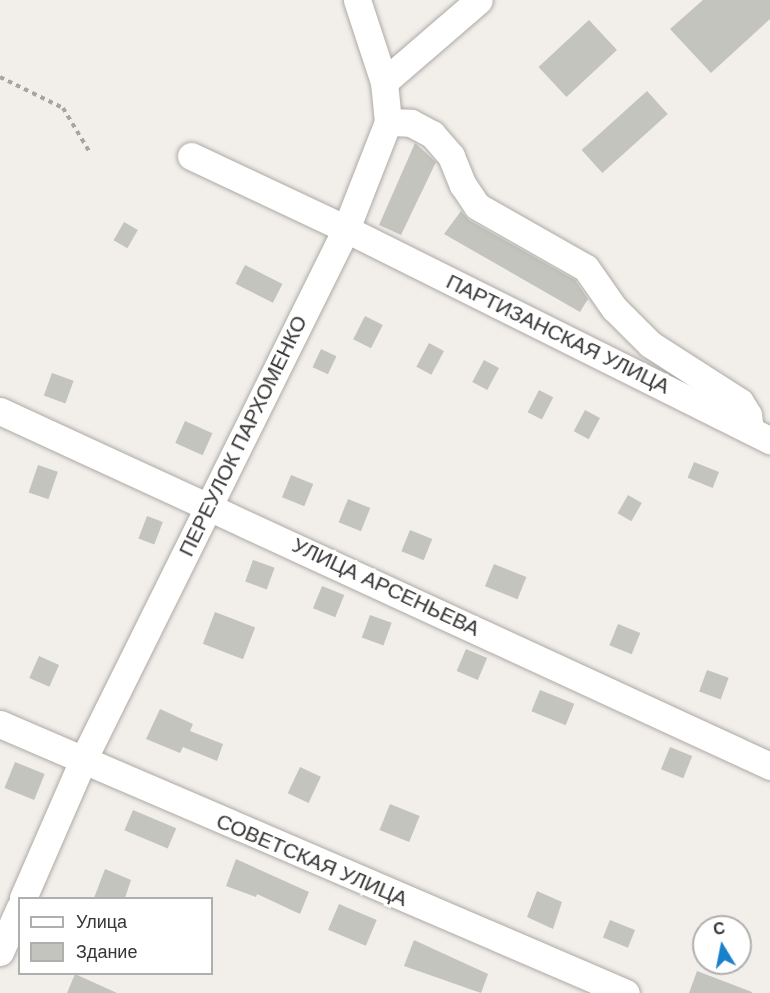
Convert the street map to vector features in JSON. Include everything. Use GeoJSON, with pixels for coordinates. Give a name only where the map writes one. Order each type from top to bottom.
{"type":"FeatureCollection","features":[{"type":"Feature","properties":{"kind":"street","name":"ПЕРЕУЛОК ПАРХОМЕНКО"},"geometry":{"type":"LineString","coordinates":[[23,897],[82,762],[346,229],[388,122],[384,82],[357,0]]}},
{"type":"Feature","properties":{"kind":"street"},"geometry":{"type":"LineString","coordinates":[[384,82],[479,0]]}},
{"type":"Feature","properties":{"kind":"street"},"geometry":{"type":"LineString","coordinates":[[388,122],[411,123],[432,134],[451,156],[463,185],[477,206],[586,268],[614,308],[650,344],[690,373],[740,402],[760,435]]}},
{"type":"Feature","properties":{"kind":"street","name":"ПАРТИЗАНСКАЯ УЛИЦА"},"geometry":{"type":"LineString","coordinates":[[191,156],[346,229],[760,435]]}},
{"type":"Feature","properties":{"kind":"street","name":"УЛИЦА АРСЕНЬЕВА"},"geometry":{"type":"LineString","coordinates":[[0,411],[209,505],[770,766]]}},
{"type":"Feature","properties":{"kind":"street","name":"СОВЕТСКАЯ УЛИЦА"},"geometry":{"type":"LineString","coordinates":[[0,724],[82,762],[626,993]]}},
{"type":"Feature","properties":{"kind":"street"},"geometry":{"type":"LineString","coordinates":[[0,952],[18,912]]}},
{"type":"Feature","properties":{"kind":"path"},"geometry":{"type":"LineString","coordinates":[[0,77],[63,108],[89,152]]}},
{"type":"Feature","properties":{"kind":"building"},"geometry":{"type":"Polygon","coordinates":[[[703,0],[770,0],[770,19],[711,73],[670,29],[703,0]]]}},
{"type":"Feature","properties":{"kind":"building"},"geometry":{"type":"Polygon","coordinates":[[[589,20],[617,50],[566,97],[539,67],[589,20]]]}},
{"type":"Feature","properties":{"kind":"building"},"geometry":{"type":"Polygon","coordinates":[[[647,91],[668,114],[602,173],[582,150],[647,91]]]}},
{"type":"Feature","properties":{"kind":"building"},"geometry":{"type":"Polygon","coordinates":[[[415,143],[436,162],[401,235],[379,225],[415,143]]]}},
{"type":"Feature","properties":{"kind":"building"},"geometry":{"type":"Polygon","coordinates":[[[461,211],[469,220],[575,280],[588,299],[580,312],[444,234],[461,211]]]}},
{"type":"Feature","properties":{"kind":"building"},"geometry":{"type":"Polygon","coordinates":[[[124,222],[138,230],[127,248],[114,240],[124,222]]]}},
{"type":"Feature","properties":{"kind":"building"},"geometry":{"type":"Polygon","coordinates":[[[245,265],[282,284],[273,303],[235,284],[245,265]]]}},
{"type":"Feature","properties":{"kind":"building"},"geometry":{"type":"Polygon","coordinates":[[[365,316],[383,325],[371,348],[353,339],[365,316]]]}},
{"type":"Feature","properties":{"kind":"building"},"geometry":{"type":"Polygon","coordinates":[[[429,343],[444,351],[431,375],[416,367],[429,343]]]}},
{"type":"Feature","properties":{"kind":"building"},"geometry":{"type":"Polygon","coordinates":[[[321,349],[336,356],[328,374],[313,367],[321,349]]]}},
{"type":"Feature","properties":{"kind":"building"},"geometry":{"type":"Polygon","coordinates":[[[484,360],[499,368],[487,390],[472,382],[484,360]]]}},
{"type":"Feature","properties":{"kind":"building"},"geometry":{"type":"Polygon","coordinates":[[[52,373],[74,381],[65,403],[44,396],[52,373]]]}},
{"type":"Feature","properties":{"kind":"building"},"geometry":{"type":"Polygon","coordinates":[[[539,390],[553,397],[542,420],[528,412],[539,390]]]}},
{"type":"Feature","properties":{"kind":"building"},"geometry":{"type":"Polygon","coordinates":[[[585,410],[600,418],[589,439],[574,431],[585,410]]]}},
{"type":"Feature","properties":{"kind":"building"},"geometry":{"type":"Polygon","coordinates":[[[185,421],[212,433],[203,455],[175,443],[185,421]]]}},
{"type":"Feature","properties":{"kind":"building"},"geometry":{"type":"Polygon","coordinates":[[[694,462],[719,472],[713,488],[688,478],[694,462]]]}},
{"type":"Feature","properties":{"kind":"building"},"geometry":{"type":"Polygon","coordinates":[[[38,465],[58,472],[48,499],[29,492],[38,465]]]}},
{"type":"Feature","properties":{"kind":"building"},"geometry":{"type":"Polygon","coordinates":[[[291,475],[313,484],[304,506],[282,497],[291,475]]]}},
{"type":"Feature","properties":{"kind":"building"},"geometry":{"type":"Polygon","coordinates":[[[628,495],[642,503],[631,521],[618,513],[628,495]]]}},
{"type":"Feature","properties":{"kind":"building"},"geometry":{"type":"Polygon","coordinates":[[[348,499],[370,508],[361,531],[339,522],[348,499]]]}},
{"type":"Feature","properties":{"kind":"building"},"geometry":{"type":"Polygon","coordinates":[[[147,516],[163,522],[154,544],[138,538],[147,516]]]}},
{"type":"Feature","properties":{"kind":"building"},"geometry":{"type":"Polygon","coordinates":[[[410,530],[432,539],[424,560],[401,551],[410,530]]]}},
{"type":"Feature","properties":{"kind":"building"},"geometry":{"type":"Polygon","coordinates":[[[253,560],[275,568],[267,589],[245,582],[253,560]]]}},
{"type":"Feature","properties":{"kind":"building"},"geometry":{"type":"Polygon","coordinates":[[[494,564],[526,577],[517,599],[485,586],[494,564]]]}},
{"type":"Feature","properties":{"kind":"building"},"geometry":{"type":"Polygon","coordinates":[[[322,586],[344,595],[335,617],[313,608],[322,586]]]}},
{"type":"Feature","properties":{"kind":"building"},"geometry":{"type":"Polygon","coordinates":[[[215,612],[255,627],[243,659],[203,644],[215,612]]]}},
{"type":"Feature","properties":{"kind":"building"},"geometry":{"type":"Polygon","coordinates":[[[370,615],[392,623],[383,645],[362,638],[370,615]]]}},
{"type":"Feature","properties":{"kind":"building"},"geometry":{"type":"Polygon","coordinates":[[[618,624],[640,633],[632,654],[609,645],[618,624]]]}},
{"type":"Feature","properties":{"kind":"building"},"geometry":{"type":"Polygon","coordinates":[[[466,649],[487,658],[478,680],[457,671],[466,649]]]}},
{"type":"Feature","properties":{"kind":"building"},"geometry":{"type":"Polygon","coordinates":[[[39,656],[59,665],[49,687],[29,678],[39,656]]]}},
{"type":"Feature","properties":{"kind":"building"},"geometry":{"type":"Polygon","coordinates":[[[707,670],[729,678],[721,699],[699,692],[707,670]]]}},
{"type":"Feature","properties":{"kind":"building"},"geometry":{"type":"Polygon","coordinates":[[[540,690],[574,704],[566,725],[531,711],[540,690]]]}},
{"type":"Feature","properties":{"kind":"building"},"geometry":{"type":"Polygon","coordinates":[[[160,709],[193,724],[190,731],[223,744],[217,761],[183,747],[180,753],[146,739],[160,709]]]}},
{"type":"Feature","properties":{"kind":"building"},"geometry":{"type":"Polygon","coordinates":[[[670,747],[692,756],[683,778],[661,769],[670,747]]]}},
{"type":"Feature","properties":{"kind":"building"},"geometry":{"type":"Polygon","coordinates":[[[15,762],[45,774],[34,800],[5,788],[15,762]]]}},
{"type":"Feature","properties":{"kind":"building"},"geometry":{"type":"Polygon","coordinates":[[[300,767],[321,777],[309,803],[288,793],[300,767]]]}},
{"type":"Feature","properties":{"kind":"building"},"geometry":{"type":"Polygon","coordinates":[[[390,804],[420,816],[409,842],[380,830],[390,804]]]}},
{"type":"Feature","properties":{"kind":"building"},"geometry":{"type":"Polygon","coordinates":[[[133,810],[176,828],[168,849],[124,830],[133,810]]]}},
{"type":"Feature","properties":{"kind":"building"},"geometry":{"type":"Polygon","coordinates":[[[236,859],[309,892],[300,914],[257,894],[256,897],[226,886],[236,859]]]}},
{"type":"Feature","properties":{"kind":"building"},"geometry":{"type":"Polygon","coordinates":[[[105,869],[131,880],[125,897],[94,897],[105,869]]]}},
{"type":"Feature","properties":{"kind":"building"},"geometry":{"type":"Polygon","coordinates":[[[537,891],[562,902],[553,929],[527,917],[537,891]]]}},
{"type":"Feature","properties":{"kind":"building"},"geometry":{"type":"Polygon","coordinates":[[[339,904],[377,920],[366,946],[328,930],[339,904]]]}},
{"type":"Feature","properties":{"kind":"building"},"geometry":{"type":"Polygon","coordinates":[[[610,920],[635,930],[628,948],[603,938],[610,920]]]}},
{"type":"Feature","properties":{"kind":"building"},"geometry":{"type":"Polygon","coordinates":[[[414,940],[488,974],[481,993],[404,966],[414,940]]]}},
{"type":"Feature","properties":{"kind":"building"},"geometry":{"type":"Polygon","coordinates":[[[75,975],[77,975],[117,993],[67,993],[75,975]]]}},
{"type":"Feature","properties":{"kind":"building"},"geometry":{"type":"Polygon","coordinates":[[[696,975],[707,975],[752,992],[752,993],[689,993],[696,975]]]}}]}
